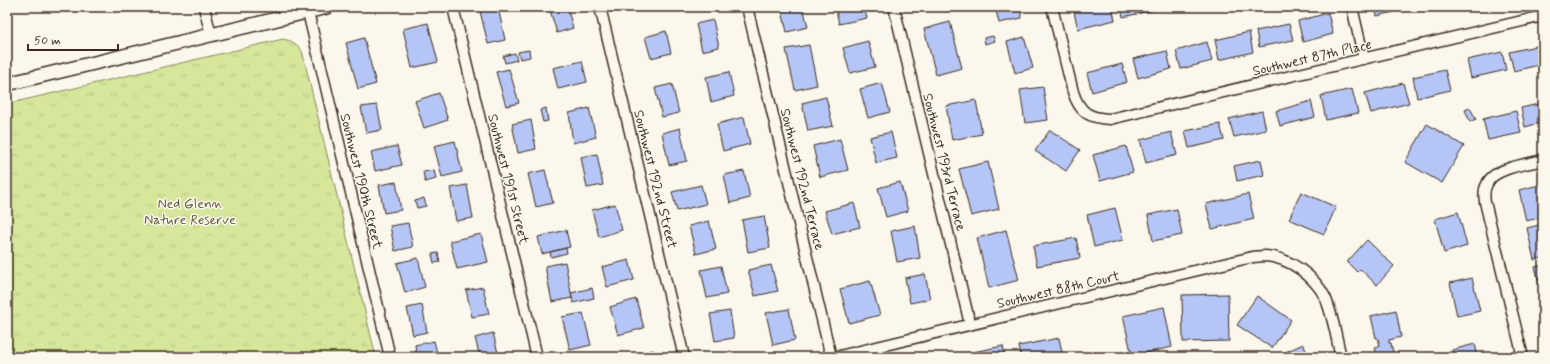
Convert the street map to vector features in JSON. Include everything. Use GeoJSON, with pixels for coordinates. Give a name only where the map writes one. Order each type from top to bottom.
{"type":"FeatureCollection","features":[{"type":"Feature","properties":{"kind":"street"},"geometry":{"type":"LineString","coordinates":[[204,7],[211,35]]}},
{"type":"Feature","properties":{"kind":"street"},"geometry":{"type":"LineString","coordinates":[[7,84],[327,7]]}},
{"type":"Feature","properties":{"kind":"street","name":"Southwest 191st Street"},"geometry":{"type":"LineString","coordinates":[[453,7],[537,357]]}},
{"type":"Feature","properties":{"kind":"street","name":"Southwest 192nd Street"},"geometry":{"type":"LineString","coordinates":[[600,7],[684,357]]}},
{"type":"Feature","properties":{"kind":"street","name":"Southwest 192nd Terrace"},"geometry":{"type":"LineString","coordinates":[[747,7],[831,357]]}},
{"type":"Feature","properties":{"kind":"street","name":"Southwest 193rd Terrace"},"geometry":{"type":"LineString","coordinates":[[894,7],[970,324]]}},
{"type":"Feature","properties":{"kind":"street","name":"Southwest 87th Place"},"geometry":{"type":"LineString","coordinates":[[1052,7],[1073,92],[1078,105],[1087,114],[1097,118],[1117,118],[1543,16]]}},
{"type":"Feature","properties":{"kind":"street"},"geometry":{"type":"LineString","coordinates":[[1352,7],[1364,59]]}},
{"type":"Feature","properties":{"kind":"street","name":"Southwest 190th Street"},"geometry":{"type":"LineString","coordinates":[[308,12],[390,357]]}},
{"type":"Feature","properties":{"kind":"street"},"geometry":{"type":"LineString","coordinates":[[1522,353],[1485,202],[1485,190],[1489,180],[1502,170],[1543,160]]}},
{"type":"Feature","properties":{"kind":"street","name":"Southwest 88th Court"},"geometry":{"type":"LineString","coordinates":[[835,357],[1248,258],[1266,256],[1287,262],[1303,271],[1311,278],[1324,297],[1332,320],[1341,357]]}},
{"type":"Feature","properties":{"kind":"green space","name":"Ned Glenn Nature Reserve"},"geometry":{"type":"Polygon","coordinates":[[[283,39],[294,43],[302,51],[376,357],[7,357],[7,104],[283,39]]]}},
{"type":"Feature","properties":{"kind":"building"},"geometry":{"type":"Polygon","coordinates":[[[479,7],[498,7],[505,40],[488,44],[479,7]]]}},
{"type":"Feature","properties":{"kind":"building"},"geometry":{"type":"Polygon","coordinates":[[[549,7],[567,7],[573,28],[557,33],[549,7]]]}},
{"type":"Feature","properties":{"kind":"building"},"geometry":{"type":"Polygon","coordinates":[[[632,7],[651,7],[633,11],[632,7]]]}},
{"type":"Feature","properties":{"kind":"building"},"geometry":{"type":"Polygon","coordinates":[[[781,7],[803,7],[808,27],[787,32],[781,7]]]}},
{"type":"Feature","properties":{"kind":"building"},"geometry":{"type":"Polygon","coordinates":[[[835,7],[864,7],[867,18],[839,24],[835,7]]]}},
{"type":"Feature","properties":{"kind":"building"},"geometry":{"type":"Polygon","coordinates":[[[995,7],[1020,7],[1022,18],[999,23],[995,7]]]}},
{"type":"Feature","properties":{"kind":"building"},"geometry":{"type":"Polygon","coordinates":[[[1112,7],[1115,20],[1078,29],[1073,8],[1112,7]]]}},
{"type":"Feature","properties":{"kind":"building"},"geometry":{"type":"Polygon","coordinates":[[[1121,7],[1154,7],[1154,10],[1123,17],[1121,7]]]}},
{"type":"Feature","properties":{"kind":"building"},"geometry":{"type":"Polygon","coordinates":[[[1375,7],[1411,7],[1411,8],[1377,16],[1375,7]]]}},
{"type":"Feature","properties":{"kind":"building"},"geometry":{"type":"Polygon","coordinates":[[[1328,13],[1333,34],[1303,42],[1298,21],[1328,13]]]}},
{"type":"Feature","properties":{"kind":"building"},"geometry":{"type":"Polygon","coordinates":[[[713,20],[719,47],[702,51],[696,24],[713,20]]]}},
{"type":"Feature","properties":{"kind":"building"},"geometry":{"type":"Polygon","coordinates":[[[950,22],[962,68],[936,75],[924,29],[950,22]]]}},
{"type":"Feature","properties":{"kind":"building"},"geometry":{"type":"Polygon","coordinates":[[[428,23],[438,62],[412,68],[403,29],[428,23]]]}},
{"type":"Feature","properties":{"kind":"building"},"geometry":{"type":"Polygon","coordinates":[[[1289,24],[1293,40],[1259,47],[1256,31],[1289,24]]]}},
{"type":"Feature","properties":{"kind":"building"},"geometry":{"type":"Polygon","coordinates":[[[666,31],[671,53],[651,58],[645,37],[666,31]]]}},
{"type":"Feature","properties":{"kind":"building"},"geometry":{"type":"Polygon","coordinates":[[[1249,32],[1253,52],[1219,60],[1215,40],[1249,32]]]}},
{"type":"Feature","properties":{"kind":"building"},"geometry":{"type":"Polygon","coordinates":[[[993,36],[995,41],[985,44],[984,38],[993,36]]]}},
{"type":"Feature","properties":{"kind":"building"},"geometry":{"type":"Polygon","coordinates":[[[1024,37],[1033,68],[1015,73],[1007,42],[1024,37]]]}},
{"type":"Feature","properties":{"kind":"building"},"geometry":{"type":"Polygon","coordinates":[[[364,38],[376,84],[358,89],[346,43],[364,38]]]}},
{"type":"Feature","properties":{"kind":"building"},"geometry":{"type":"Polygon","coordinates":[[[868,41],[875,67],[850,73],[843,48],[868,41]]]}},
{"type":"Feature","properties":{"kind":"building"},"geometry":{"type":"Polygon","coordinates":[[[1207,42],[1212,61],[1181,69],[1176,51],[1207,42]]]}},
{"type":"Feature","properties":{"kind":"building"},"geometry":{"type":"Polygon","coordinates":[[[809,45],[817,85],[795,90],[786,49],[809,45]]]}},
{"type":"Feature","properties":{"kind":"building"},"geometry":{"type":"Polygon","coordinates":[[[1541,45],[1543,64],[1514,71],[1509,52],[1541,45]]]}},
{"type":"Feature","properties":{"kind":"building"},"geometry":{"type":"Polygon","coordinates":[[[529,50],[530,57],[520,59],[518,52],[529,50]]]}},
{"type":"Feature","properties":{"kind":"building"},"geometry":{"type":"Polygon","coordinates":[[[1167,51],[1171,69],[1138,78],[1133,59],[1167,51]]]}},
{"type":"Feature","properties":{"kind":"building"},"geometry":{"type":"Polygon","coordinates":[[[1502,52],[1506,70],[1471,78],[1467,60],[1502,52]]]}},
{"type":"Feature","properties":{"kind":"building"},"geometry":{"type":"Polygon","coordinates":[[[515,53],[517,60],[505,63],[503,56],[515,53]]]}},
{"type":"Feature","properties":{"kind":"building"},"geometry":{"type":"Polygon","coordinates":[[[582,61],[587,82],[558,89],[553,68],[582,61]]]}},
{"type":"Feature","properties":{"kind":"building"},"geometry":{"type":"Polygon","coordinates":[[[1122,64],[1127,82],[1092,92],[1087,73],[1122,64]]]}},
{"type":"Feature","properties":{"kind":"building"},"geometry":{"type":"Polygon","coordinates":[[[509,69],[519,103],[506,106],[496,72],[509,69]]]}},
{"type":"Feature","properties":{"kind":"building"},"geometry":{"type":"Polygon","coordinates":[[[1445,70],[1450,90],[1417,98],[1413,77],[1445,70]]]}},
{"type":"Feature","properties":{"kind":"building"},"geometry":{"type":"Polygon","coordinates":[[[729,72],[734,96],[711,102],[706,77],[729,72]]]}},
{"type":"Feature","properties":{"kind":"building"},"geometry":{"type":"Polygon","coordinates":[[[882,83],[890,112],[868,118],[860,89],[882,83]]]}},
{"type":"Feature","properties":{"kind":"building"},"geometry":{"type":"Polygon","coordinates":[[[1403,83],[1409,103],[1371,113],[1365,93],[1403,83]]]}},
{"type":"Feature","properties":{"kind":"building"},"geometry":{"type":"Polygon","coordinates":[[[672,84],[679,113],[662,117],[655,88],[672,84]]]}},
{"type":"Feature","properties":{"kind":"building"},"geometry":{"type":"Polygon","coordinates":[[[1043,87],[1048,120],[1025,123],[1020,90],[1043,87]]]}},
{"type":"Feature","properties":{"kind":"building"},"geometry":{"type":"Polygon","coordinates":[[[1352,89],[1358,113],[1326,120],[1321,96],[1352,89]]]}},
{"type":"Feature","properties":{"kind":"building"},"geometry":{"type":"Polygon","coordinates":[[[439,93],[448,120],[424,128],[415,101],[439,93]]]}},
{"type":"Feature","properties":{"kind":"building"},"geometry":{"type":"Polygon","coordinates":[[[826,97],[833,126],[808,131],[802,103],[826,97]]]}},
{"type":"Feature","properties":{"kind":"building"},"geometry":{"type":"Polygon","coordinates":[[[976,100],[982,134],[952,140],[946,106],[976,100]]]}},
{"type":"Feature","properties":{"kind":"building"},"geometry":{"type":"Polygon","coordinates":[[[1311,101],[1315,117],[1280,126],[1276,111],[1311,101]]]}},
{"type":"Feature","properties":{"kind":"building"},"geometry":{"type":"Polygon","coordinates":[[[1543,103],[1543,122],[1525,127],[1521,108],[1543,103]]]}},
{"type":"Feature","properties":{"kind":"building"},"geometry":{"type":"Polygon","coordinates":[[[377,105],[382,130],[366,133],[361,107],[377,105]]]}},
{"type":"Feature","properties":{"kind":"building"},"geometry":{"type":"Polygon","coordinates":[[[546,108],[548,121],[543,122],[540,110],[546,108]]]}},
{"type":"Feature","properties":{"kind":"building"},"geometry":{"type":"Polygon","coordinates":[[[589,108],[596,137],[573,143],[569,113],[589,108]]]}},
{"type":"Feature","properties":{"kind":"building"},"geometry":{"type":"Polygon","coordinates":[[[1470,108],[1476,119],[1470,122],[1465,110],[1470,108]]]}},
{"type":"Feature","properties":{"kind":"building"},"geometry":{"type":"Polygon","coordinates":[[[1262,111],[1266,130],[1234,137],[1229,119],[1262,111]]]}},
{"type":"Feature","properties":{"kind":"building"},"geometry":{"type":"Polygon","coordinates":[[[1516,111],[1521,133],[1488,140],[1483,119],[1516,111]]]}},
{"type":"Feature","properties":{"kind":"building"},"geometry":{"type":"Polygon","coordinates":[[[744,117],[750,144],[723,151],[717,124],[744,117]]]}},
{"type":"Feature","properties":{"kind":"building"},"geometry":{"type":"Polygon","coordinates":[[[531,120],[536,149],[518,153],[512,124],[531,120]]]}},
{"type":"Feature","properties":{"kind":"building"},"geometry":{"type":"Polygon","coordinates":[[[1220,124],[1224,140],[1189,148],[1185,131],[1220,124]]]}},
{"type":"Feature","properties":{"kind":"building"},"geometry":{"type":"Polygon","coordinates":[[[1427,124],[1464,146],[1442,183],[1405,162],[1427,124]]]}},
{"type":"Feature","properties":{"kind":"building"},"geometry":{"type":"Polygon","coordinates":[[[680,128],[687,161],[669,165],[662,133],[680,128]]]}},
{"type":"Feature","properties":{"kind":"building"},"geometry":{"type":"Polygon","coordinates":[[[1050,130],[1080,150],[1066,171],[1035,151],[1050,130]]]}},
{"type":"Feature","properties":{"kind":"building"},"geometry":{"type":"Polygon","coordinates":[[[891,132],[897,158],[876,163],[870,137],[891,132]]]}},
{"type":"Feature","properties":{"kind":"building"},"geometry":{"type":"Polygon","coordinates":[[[1171,132],[1177,155],[1146,163],[1140,140],[1171,132]]]}},
{"type":"Feature","properties":{"kind":"building"},"geometry":{"type":"Polygon","coordinates":[[[840,139],[848,170],[820,177],[813,146],[840,139]]]}},
{"type":"Feature","properties":{"kind":"building"},"geometry":{"type":"Polygon","coordinates":[[[455,141],[462,172],[442,177],[434,146],[455,141]]]}},
{"type":"Feature","properties":{"kind":"building"},"geometry":{"type":"Polygon","coordinates":[[[397,146],[402,165],[375,171],[371,152],[397,146]]]}},
{"type":"Feature","properties":{"kind":"building"},"geometry":{"type":"Polygon","coordinates":[[[1126,146],[1133,172],[1100,181],[1093,155],[1126,146]]]}},
{"type":"Feature","properties":{"kind":"building"},"geometry":{"type":"Polygon","coordinates":[[[597,154],[603,185],[587,188],[581,157],[597,154]]]}},
{"type":"Feature","properties":{"kind":"building"},"geometry":{"type":"Polygon","coordinates":[[[1261,160],[1264,175],[1237,181],[1234,166],[1261,160]]]}},
{"type":"Feature","properties":{"kind":"building"},"geometry":{"type":"Polygon","coordinates":[[[988,162],[999,209],[971,216],[959,169],[988,162]]]}},
{"type":"Feature","properties":{"kind":"building"},"geometry":{"type":"Polygon","coordinates":[[[434,170],[436,179],[425,182],[423,172],[434,170]]]}},
{"type":"Feature","properties":{"kind":"building"},"geometry":{"type":"Polygon","coordinates":[[[545,170],[553,203],[536,207],[528,174],[545,170]]]}},
{"type":"Feature","properties":{"kind":"building"},"geometry":{"type":"Polygon","coordinates":[[[744,171],[750,198],[730,203],[724,175],[744,171]]]}},
{"type":"Feature","properties":{"kind":"building"},"geometry":{"type":"Polygon","coordinates":[[[396,182],[401,210],[384,213],[379,185],[396,182]]]}},
{"type":"Feature","properties":{"kind":"building"},"geometry":{"type":"Polygon","coordinates":[[[900,182],[908,211],[886,217],[878,188],[900,182]]]}},
{"type":"Feature","properties":{"kind":"building"},"geometry":{"type":"Polygon","coordinates":[[[1543,184],[1543,217],[1526,221],[1519,190],[1543,184]]]}},
{"type":"Feature","properties":{"kind":"building"},"geometry":{"type":"Polygon","coordinates":[[[467,185],[473,218],[456,221],[450,188],[467,185]]]}},
{"type":"Feature","properties":{"kind":"building"},"geometry":{"type":"Polygon","coordinates":[[[701,185],[706,204],[677,211],[672,192],[701,185]]]}},
{"type":"Feature","properties":{"kind":"building"},"geometry":{"type":"Polygon","coordinates":[[[1301,192],[1336,207],[1324,234],[1289,219],[1301,192]]]}},
{"type":"Feature","properties":{"kind":"building"},"geometry":{"type":"Polygon","coordinates":[[[1248,194],[1254,219],[1212,229],[1206,204],[1248,194]]]}},
{"type":"Feature","properties":{"kind":"building"},"geometry":{"type":"Polygon","coordinates":[[[424,198],[426,206],[417,208],[415,201],[424,198]]]}},
{"type":"Feature","properties":{"kind":"building"},"geometry":{"type":"Polygon","coordinates":[[[854,203],[860,227],[832,234],[825,211],[854,203]]]}},
{"type":"Feature","properties":{"kind":"building"},"geometry":{"type":"Polygon","coordinates":[[[615,204],[622,230],[599,237],[592,210],[615,204]]]}},
{"type":"Feature","properties":{"kind":"building"},"geometry":{"type":"Polygon","coordinates":[[[1115,208],[1123,240],[1094,247],[1087,215],[1115,208]]]}},
{"type":"Feature","properties":{"kind":"building"},"geometry":{"type":"Polygon","coordinates":[[[1177,209],[1182,235],[1153,241],[1148,215],[1177,209]]]}},
{"type":"Feature","properties":{"kind":"building"},"geometry":{"type":"Polygon","coordinates":[[[1458,212],[1467,246],[1444,253],[1435,219],[1458,212]]]}},
{"type":"Feature","properties":{"kind":"building"},"geometry":{"type":"Polygon","coordinates":[[[764,216],[770,248],[748,252],[742,220],[764,216]]]}},
{"type":"Feature","properties":{"kind":"building"},"geometry":{"type":"Polygon","coordinates":[[[709,221],[716,249],[696,254],[689,226],[709,221]]]}},
{"type":"Feature","properties":{"kind":"building"},"geometry":{"type":"Polygon","coordinates":[[[408,223],[413,247],[395,251],[390,226],[408,223]]]}},
{"type":"Feature","properties":{"kind":"building"},"geometry":{"type":"Polygon","coordinates":[[[1543,224],[1543,258],[1534,260],[1527,228],[1543,224]]]}},
{"type":"Feature","properties":{"kind":"building"},"geometry":{"type":"Polygon","coordinates":[[[915,226],[920,258],[897,262],[891,231],[915,226]]]}},
{"type":"Feature","properties":{"kind":"building"},"geometry":{"type":"Polygon","coordinates":[[[566,230],[570,247],[542,254],[538,237],[566,230]]]}},
{"type":"Feature","properties":{"kind":"building"},"geometry":{"type":"Polygon","coordinates":[[[1006,230],[1019,280],[989,288],[977,238],[1006,230]]]}},
{"type":"Feature","properties":{"kind":"building"},"geometry":{"type":"Polygon","coordinates":[[[481,234],[488,262],[457,269],[450,241],[481,234]]]}},
{"type":"Feature","properties":{"kind":"building"},"geometry":{"type":"Polygon","coordinates":[[[1076,238],[1080,258],[1037,266],[1033,246],[1076,238]]]}},
{"type":"Feature","properties":{"kind":"building"},"geometry":{"type":"Polygon","coordinates":[[[1367,240],[1394,266],[1377,285],[1360,269],[1357,272],[1347,262],[1367,240]]]}},
{"type":"Feature","properties":{"kind":"building"},"geometry":{"type":"Polygon","coordinates":[[[566,248],[567,253],[551,257],[550,252],[566,248]]]}},
{"type":"Feature","properties":{"kind":"building"},"geometry":{"type":"Polygon","coordinates":[[[438,253],[440,262],[434,263],[432,254],[438,253]]]}},
{"type":"Feature","properties":{"kind":"building"},"geometry":{"type":"Polygon","coordinates":[[[418,258],[425,287],[405,293],[397,263],[418,258]]]}},
{"type":"Feature","properties":{"kind":"building"},"geometry":{"type":"Polygon","coordinates":[[[629,260],[634,280],[607,287],[602,267],[629,260]]]}},
{"type":"Feature","properties":{"kind":"building"},"geometry":{"type":"Polygon","coordinates":[[[565,262],[572,298],[552,302],[545,266],[565,262]]]}},
{"type":"Feature","properties":{"kind":"building"},"geometry":{"type":"Polygon","coordinates":[[[771,265],[778,291],[755,296],[748,270],[771,265]]]}},
{"type":"Feature","properties":{"kind":"building"},"geometry":{"type":"Polygon","coordinates":[[[1543,265],[1543,297],[1535,267],[1543,265]]]}},
{"type":"Feature","properties":{"kind":"building"},"geometry":{"type":"Polygon","coordinates":[[[721,266],[727,294],[707,298],[701,270],[721,266]]]}},
{"type":"Feature","properties":{"kind":"building"},"geometry":{"type":"Polygon","coordinates":[[[925,274],[930,299],[910,303],[905,278],[925,274]]]}},
{"type":"Feature","properties":{"kind":"building"},"geometry":{"type":"Polygon","coordinates":[[[1472,278],[1480,311],[1457,316],[1450,283],[1472,278]]]}},
{"type":"Feature","properties":{"kind":"building"},"geometry":{"type":"Polygon","coordinates":[[[870,281],[880,315],[849,323],[840,289],[870,281]]]}},
{"type":"Feature","properties":{"kind":"building"},"geometry":{"type":"Polygon","coordinates":[[[483,287],[489,314],[472,317],[466,290],[483,287]]]}},
{"type":"Feature","properties":{"kind":"building"},"geometry":{"type":"Polygon","coordinates":[[[592,288],[594,298],[573,303],[571,293],[592,288]]]}},
{"type":"Feature","properties":{"kind":"building"},"geometry":{"type":"Polygon","coordinates":[[[1228,294],[1229,341],[1183,342],[1182,295],[1228,294]]]}},
{"type":"Feature","properties":{"kind":"building"},"geometry":{"type":"Polygon","coordinates":[[[1257,296],[1291,320],[1272,348],[1237,325],[1257,296]]]}},
{"type":"Feature","properties":{"kind":"building"},"geometry":{"type":"Polygon","coordinates":[[[636,299],[644,328],[618,335],[610,307],[636,299]]]}},
{"type":"Feature","properties":{"kind":"building"},"geometry":{"type":"Polygon","coordinates":[[[422,305],[427,332],[413,335],[407,308],[422,305]]]}},
{"type":"Feature","properties":{"kind":"building"},"geometry":{"type":"Polygon","coordinates":[[[1164,307],[1172,347],[1132,356],[1123,316],[1164,307]]]}},
{"type":"Feature","properties":{"kind":"building"},"geometry":{"type":"Polygon","coordinates":[[[789,309],[795,340],[773,345],[766,313],[789,309]]]}},
{"type":"Feature","properties":{"kind":"building"},"geometry":{"type":"Polygon","coordinates":[[[1396,310],[1401,337],[1389,340],[1394,357],[1377,357],[1375,347],[1380,346],[1378,338],[1376,338],[1371,316],[1396,310]]]}},
{"type":"Feature","properties":{"kind":"building"},"geometry":{"type":"Polygon","coordinates":[[[730,311],[734,338],[715,341],[710,314],[730,311]]]}},
{"type":"Feature","properties":{"kind":"building"},"geometry":{"type":"Polygon","coordinates":[[[583,313],[591,345],[570,350],[562,317],[583,313]]]}},
{"type":"Feature","properties":{"kind":"building"},"geometry":{"type":"Polygon","coordinates":[[[493,333],[499,357],[480,357],[475,338],[493,333]]]}},
{"type":"Feature","properties":{"kind":"building"},"geometry":{"type":"Polygon","coordinates":[[[1059,338],[1063,357],[1021,357],[1019,346],[1059,338]]]}},
{"type":"Feature","properties":{"kind":"building"},"geometry":{"type":"Polygon","coordinates":[[[434,341],[438,357],[417,357],[415,345],[434,341]]]}},
{"type":"Feature","properties":{"kind":"building"},"geometry":{"type":"Polygon","coordinates":[[[1303,344],[1309,357],[1275,357],[1303,344]]]}},
{"type":"Feature","properties":{"kind":"building"},"geometry":{"type":"Polygon","coordinates":[[[1475,344],[1478,357],[1454,357],[1452,350],[1475,344]]]}},
{"type":"Feature","properties":{"kind":"building"},"geometry":{"type":"Polygon","coordinates":[[[1003,346],[1005,357],[964,357],[963,354],[1003,346]]]}},
{"type":"Feature","properties":{"kind":"building"},"geometry":{"type":"Polygon","coordinates":[[[653,350],[654,357],[626,357],[653,350]]]}}]}
